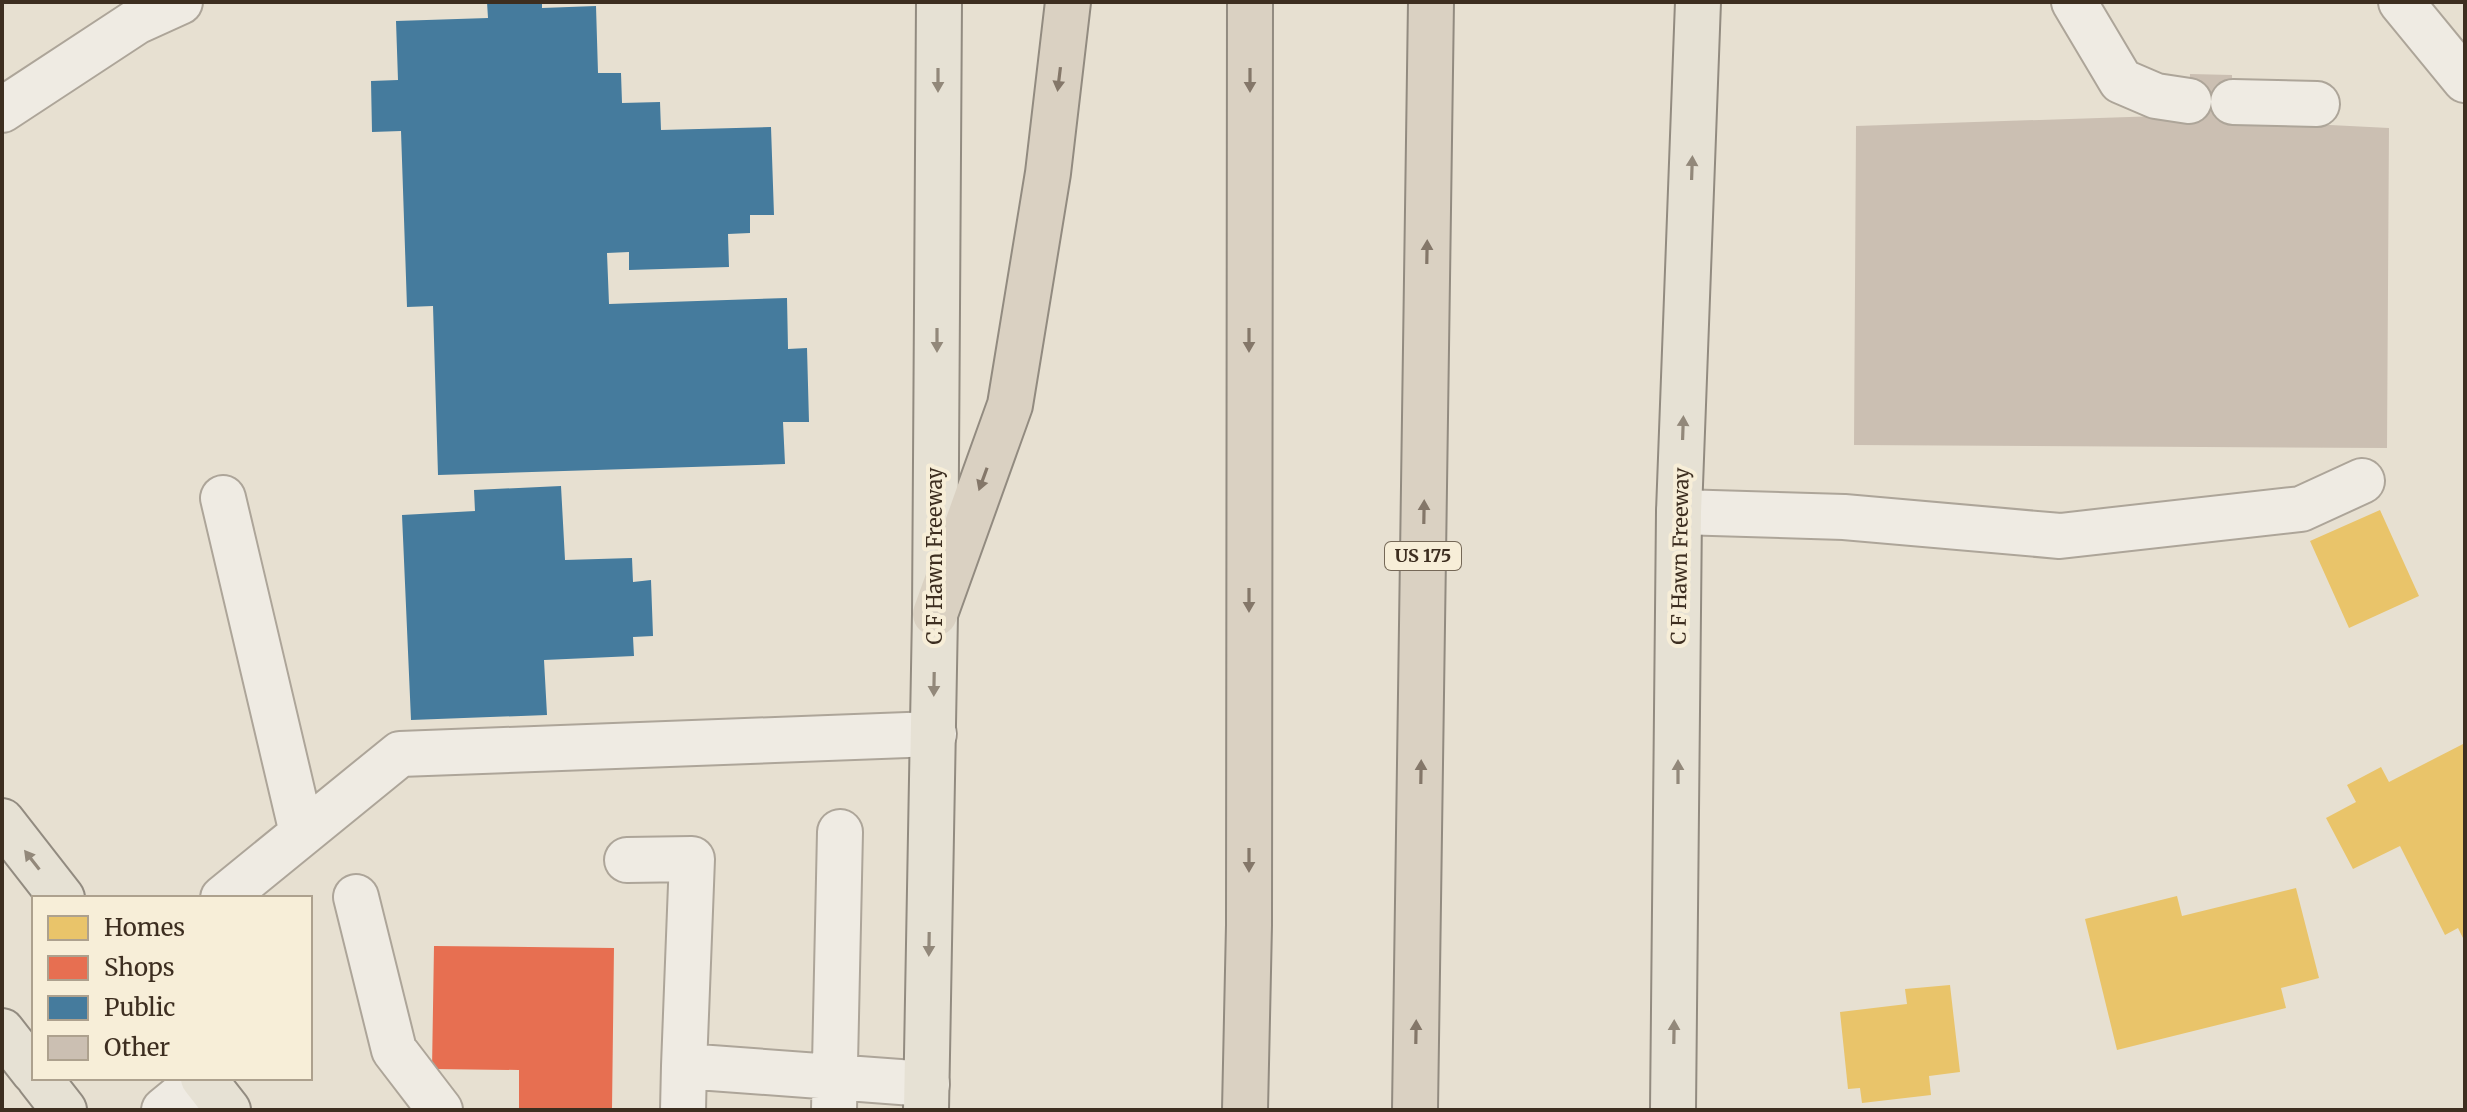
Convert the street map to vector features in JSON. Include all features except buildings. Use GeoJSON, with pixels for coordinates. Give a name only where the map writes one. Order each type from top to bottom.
{"type":"FeatureCollection","features":[{"type":"Feature","properties":{"kind":"highway"},"geometry":{"type":"LineString","coordinates":[[935,614],[1010,405],[1048,173],[1068,2]]}},
{"type":"Feature","properties":{"kind":"highway"},"geometry":{"type":"LineString","coordinates":[[1245,1110],[1249,925],[1250,2]]}},
{"type":"Feature","properties":{"kind":"highway","name":"US 175"},"geometry":{"type":"LineString","coordinates":[[1415,1110],[1431,2]]}},
{"type":"Feature","properties":{"kind":"main road","name":"C F Hawn Freeway"},"geometry":{"type":"LineString","coordinates":[[926,1097],[934,734],[939,2]]}},
{"type":"Feature","properties":{"kind":"main road","name":"C F Hawn Freeway"},"geometry":{"type":"LineString","coordinates":[[1673,1110],[1679,512],[1698,2]]}},
{"type":"Feature","properties":{"kind":"main road"},"geometry":{"type":"LineString","coordinates":[[2,821],[60,896]]}},
{"type":"Feature","properties":{"kind":"main road"},"geometry":{"type":"LineString","coordinates":[[2,1031],[32,1069]]}},
{"type":"Feature","properties":{"kind":"main road"},"geometry":{"type":"LineString","coordinates":[[41,1080],[64,1110]]}},
{"type":"Feature","properties":{"kind":"main road"},"geometry":{"type":"LineString","coordinates":[[205,1080],[228,1110]]}},
{"type":"Feature","properties":{"kind":"street"},"geometry":{"type":"LineString","coordinates":[[2,110],[136,22],[180,2]]}},
{"type":"Feature","properties":{"kind":"street"},"geometry":{"type":"LineString","coordinates":[[2074,2],[2121,81],[2156,96],[2189,101]]}},
{"type":"Feature","properties":{"kind":"street"},"geometry":{"type":"LineString","coordinates":[[2401,2],[2465,80]]}},
{"type":"Feature","properties":{"kind":"street"},"geometry":{"type":"LineString","coordinates":[[2233,102],[2317,104]]}},
{"type":"Feature","properties":{"kind":"street"},"geometry":{"type":"LineString","coordinates":[[1679,512],[1844,517],[2060,536],[2301,509],[2362,481]]}},
{"type":"Feature","properties":{"kind":"street"},"geometry":{"type":"LineString","coordinates":[[223,498],[302,833]]}},
{"type":"Feature","properties":{"kind":"street"},"geometry":{"type":"LineString","coordinates":[[225,896],[400,754],[934,734]]}},
{"type":"Feature","properties":{"kind":"street"},"geometry":{"type":"LineString","coordinates":[[834,1093],[840,832]]}},
{"type":"Feature","properties":{"kind":"street"},"geometry":{"type":"LineString","coordinates":[[627,860],[692,859],[683,1110]]}},
{"type":"Feature","properties":{"kind":"street"},"geometry":{"type":"LineString","coordinates":[[356,897],[394,1050],[440,1110]]}},
{"type":"Feature","properties":{"kind":"street"},"geometry":{"type":"LineString","coordinates":[[684,1066],[834,1093],[926,1097]]}},
{"type":"Feature","properties":{"kind":"street"},"geometry":{"type":"LineString","coordinates":[[164,1110],[201,1080]]}}]}
